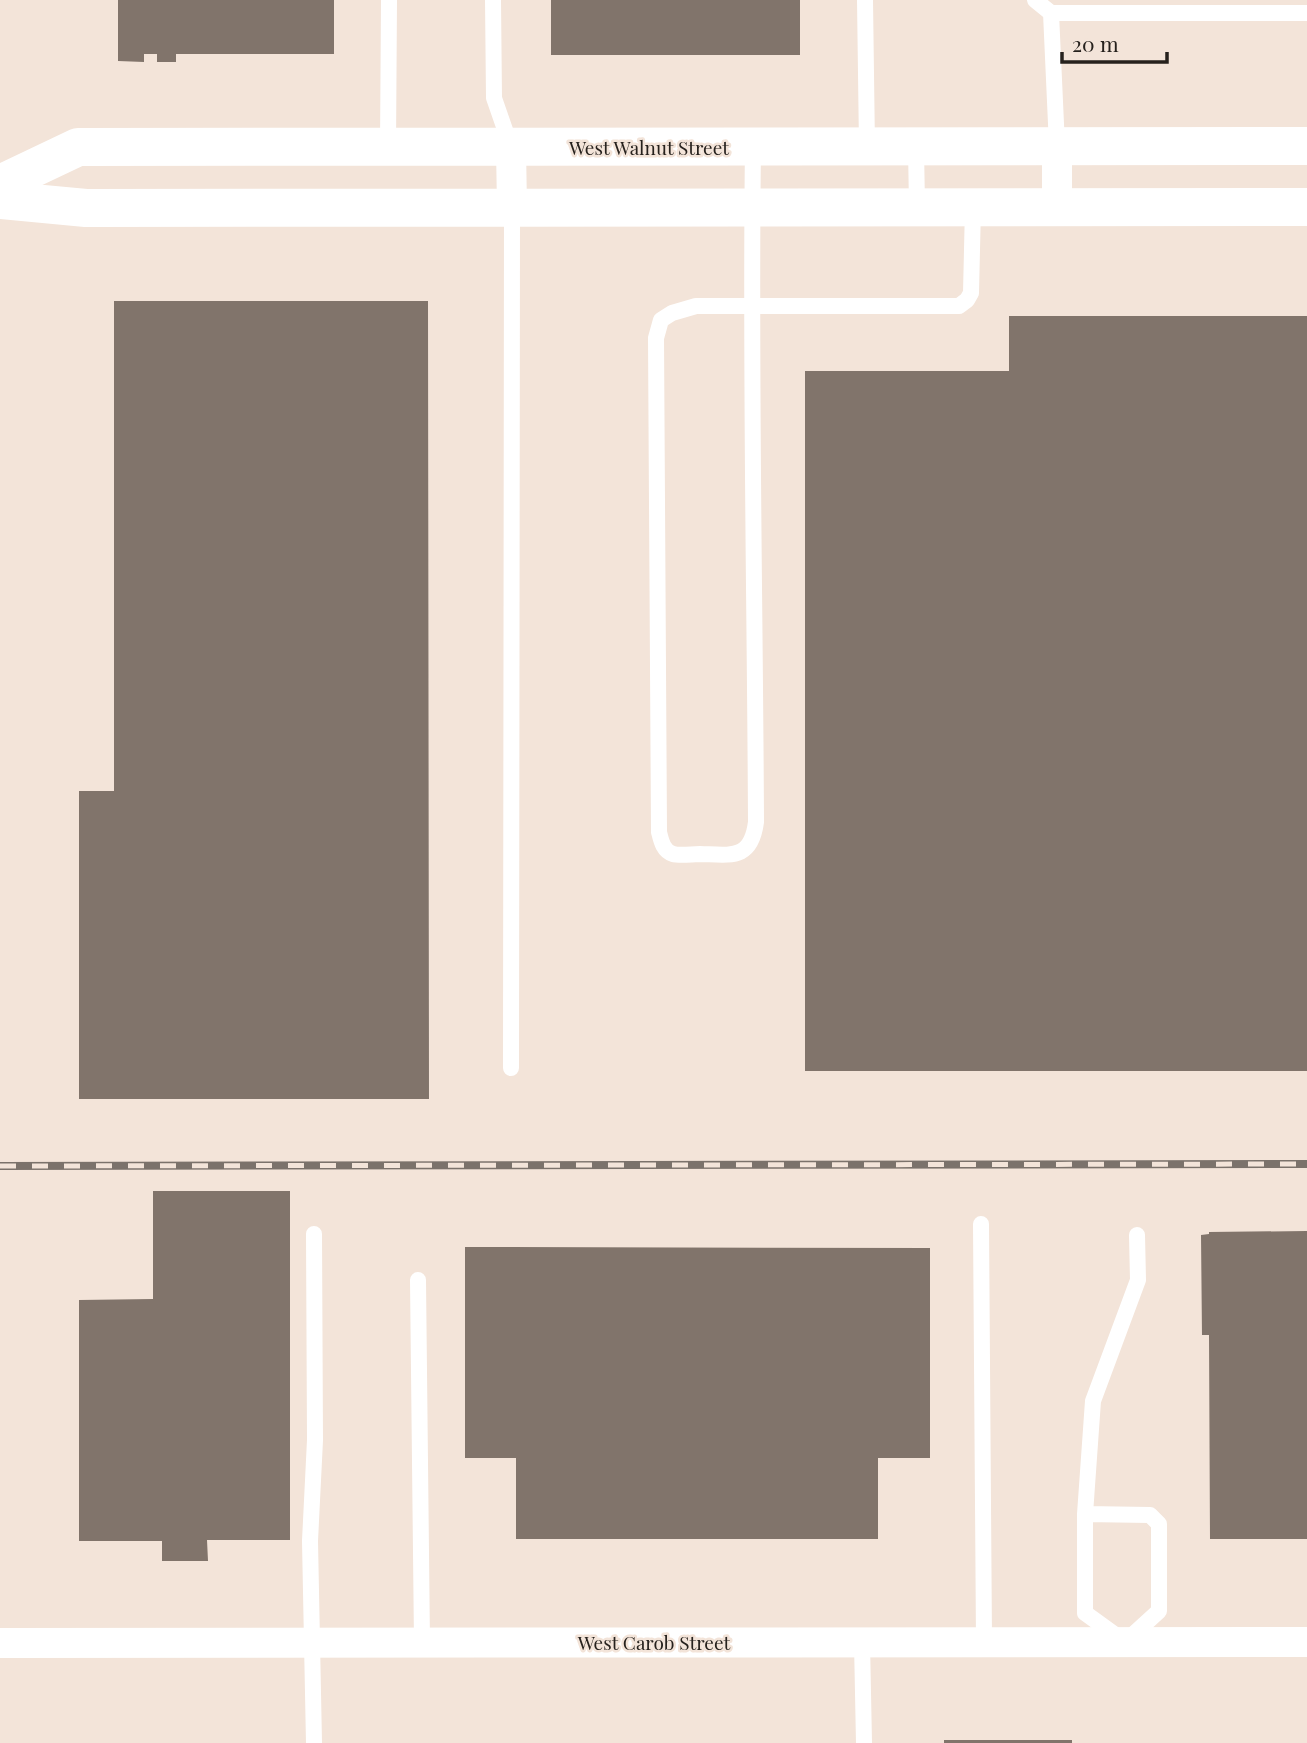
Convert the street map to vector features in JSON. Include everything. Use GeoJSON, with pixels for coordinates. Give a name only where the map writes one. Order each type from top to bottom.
{"type":"FeatureCollection","features":[{"type":"Feature","properties":{"kind":"street"},"geometry":{"type":"LineString","coordinates":[[1057,207],[1058,146]]}},
{"type":"Feature","properties":{"kind":"street","name":"West Walnut Street"},"geometry":{"type":"LineString","coordinates":[[0,184],[78,147],[1307,146]]}},
{"type":"Feature","properties":{"kind":"street"},"geometry":{"type":"LineString","coordinates":[[511,147],[512,208]]}},
{"type":"Feature","properties":{"kind":"street"},"geometry":{"type":"LineString","coordinates":[[0,200],[86,208],[1307,207]]}},
{"type":"Feature","properties":{"kind":"street","name":"West Carob Street"},"geometry":{"type":"LineString","coordinates":[[0,1643],[1307,1642]]}},
{"type":"Feature","properties":{"kind":"lane"},"geometry":{"type":"LineString","coordinates":[[388,147],[389,0]]}},
{"type":"Feature","properties":{"kind":"lane"},"geometry":{"type":"LineString","coordinates":[[493,0],[494,98],[511,147]]}},
{"type":"Feature","properties":{"kind":"lane"},"geometry":{"type":"LineString","coordinates":[[865,0],[867,147]]}},
{"type":"Feature","properties":{"kind":"lane"},"geometry":{"type":"LineString","coordinates":[[1035,0],[1051,13],[1307,13]]}},
{"type":"Feature","properties":{"kind":"lane"},"geometry":{"type":"LineString","coordinates":[[1051,13],[1058,146]]}},
{"type":"Feature","properties":{"kind":"lane"},"geometry":{"type":"LineString","coordinates":[[916,146],[917,207]]}},
{"type":"Feature","properties":{"kind":"lane"},"geometry":{"type":"LineString","coordinates":[[752,147],[752,207],[753,306],[756,809],[754,841],[744,850],[731,855],[672,854],[663,846],[659,832],[656,338],[661,320],[672,313],[696,306],[753,306],[959,306],[971,293],[973,207]]}},
{"type":"Feature","properties":{"kind":"lane"},"geometry":{"type":"LineString","coordinates":[[511,1068],[512,208]]}},
{"type":"Feature","properties":{"kind":"lane"},"geometry":{"type":"LineString","coordinates":[[981,1224],[984,1642]]}},
{"type":"Feature","properties":{"kind":"lane"},"geometry":{"type":"LineString","coordinates":[[314,1234],[315,1440],[310,1541],[314,1743]]}},
{"type":"Feature","properties":{"kind":"lane"},"geometry":{"type":"LineString","coordinates":[[1085,1514],[1150,1515],[1159,1524],[1159,1611],[1125,1642],[1085,1613],[1085,1514],[1093,1401],[1138,1280],[1137,1235]]}},
{"type":"Feature","properties":{"kind":"lane"},"geometry":{"type":"LineString","coordinates":[[418,1280],[422,1643]]}},
{"type":"Feature","properties":{"kind":"lane"},"geometry":{"type":"LineString","coordinates":[[862,1642],[864,1743]]}},
{"type":"Feature","properties":{"kind":"building"},"geometry":{"type":"Polygon","coordinates":[[[118,0],[334,0],[334,54],[176,54],[176,62],[157,62],[157,54],[144,54],[144,62],[118,61],[118,0]]]}},
{"type":"Feature","properties":{"kind":"building"},"geometry":{"type":"Polygon","coordinates":[[[551,0],[800,0],[800,55],[551,55],[551,0]]]}},
{"type":"Feature","properties":{"kind":"building"},"geometry":{"type":"Polygon","coordinates":[[[114,301],[428,301],[429,1099],[79,1099],[79,791],[114,791],[114,301]]]}},
{"type":"Feature","properties":{"kind":"building"},"geometry":{"type":"Polygon","coordinates":[[[1009,316],[1307,316],[1307,1071],[805,1071],[805,371],[1009,371],[1009,316]]]}},
{"type":"Feature","properties":{"kind":"building"},"geometry":{"type":"Polygon","coordinates":[[[153,1191],[290,1191],[290,1540],[207,1540],[208,1561],[162,1561],[162,1541],[79,1541],[79,1300],[153,1299],[153,1191]]]}},
{"type":"Feature","properties":{"kind":"building"},"geometry":{"type":"Polygon","coordinates":[[[1307,1231],[1307,1539],[1210,1539],[1209,1335],[1202,1335],[1201,1235],[1209,1232],[1307,1231]]]}},
{"type":"Feature","properties":{"kind":"building"},"geometry":{"type":"Polygon","coordinates":[[[465,1247],[930,1248],[930,1458],[878,1458],[878,1539],[516,1539],[516,1458],[465,1458],[465,1247]]]}},
{"type":"Feature","properties":{"kind":"building"},"geometry":{"type":"Polygon","coordinates":[[[944,1740],[1072,1740],[1072,1743],[944,1743],[944,1740]]]}},
{"type":"Feature","properties":{"kind":"railway"},"geometry":{"type":"LineString","coordinates":[[0,1166],[1307,1164]]}}]}
